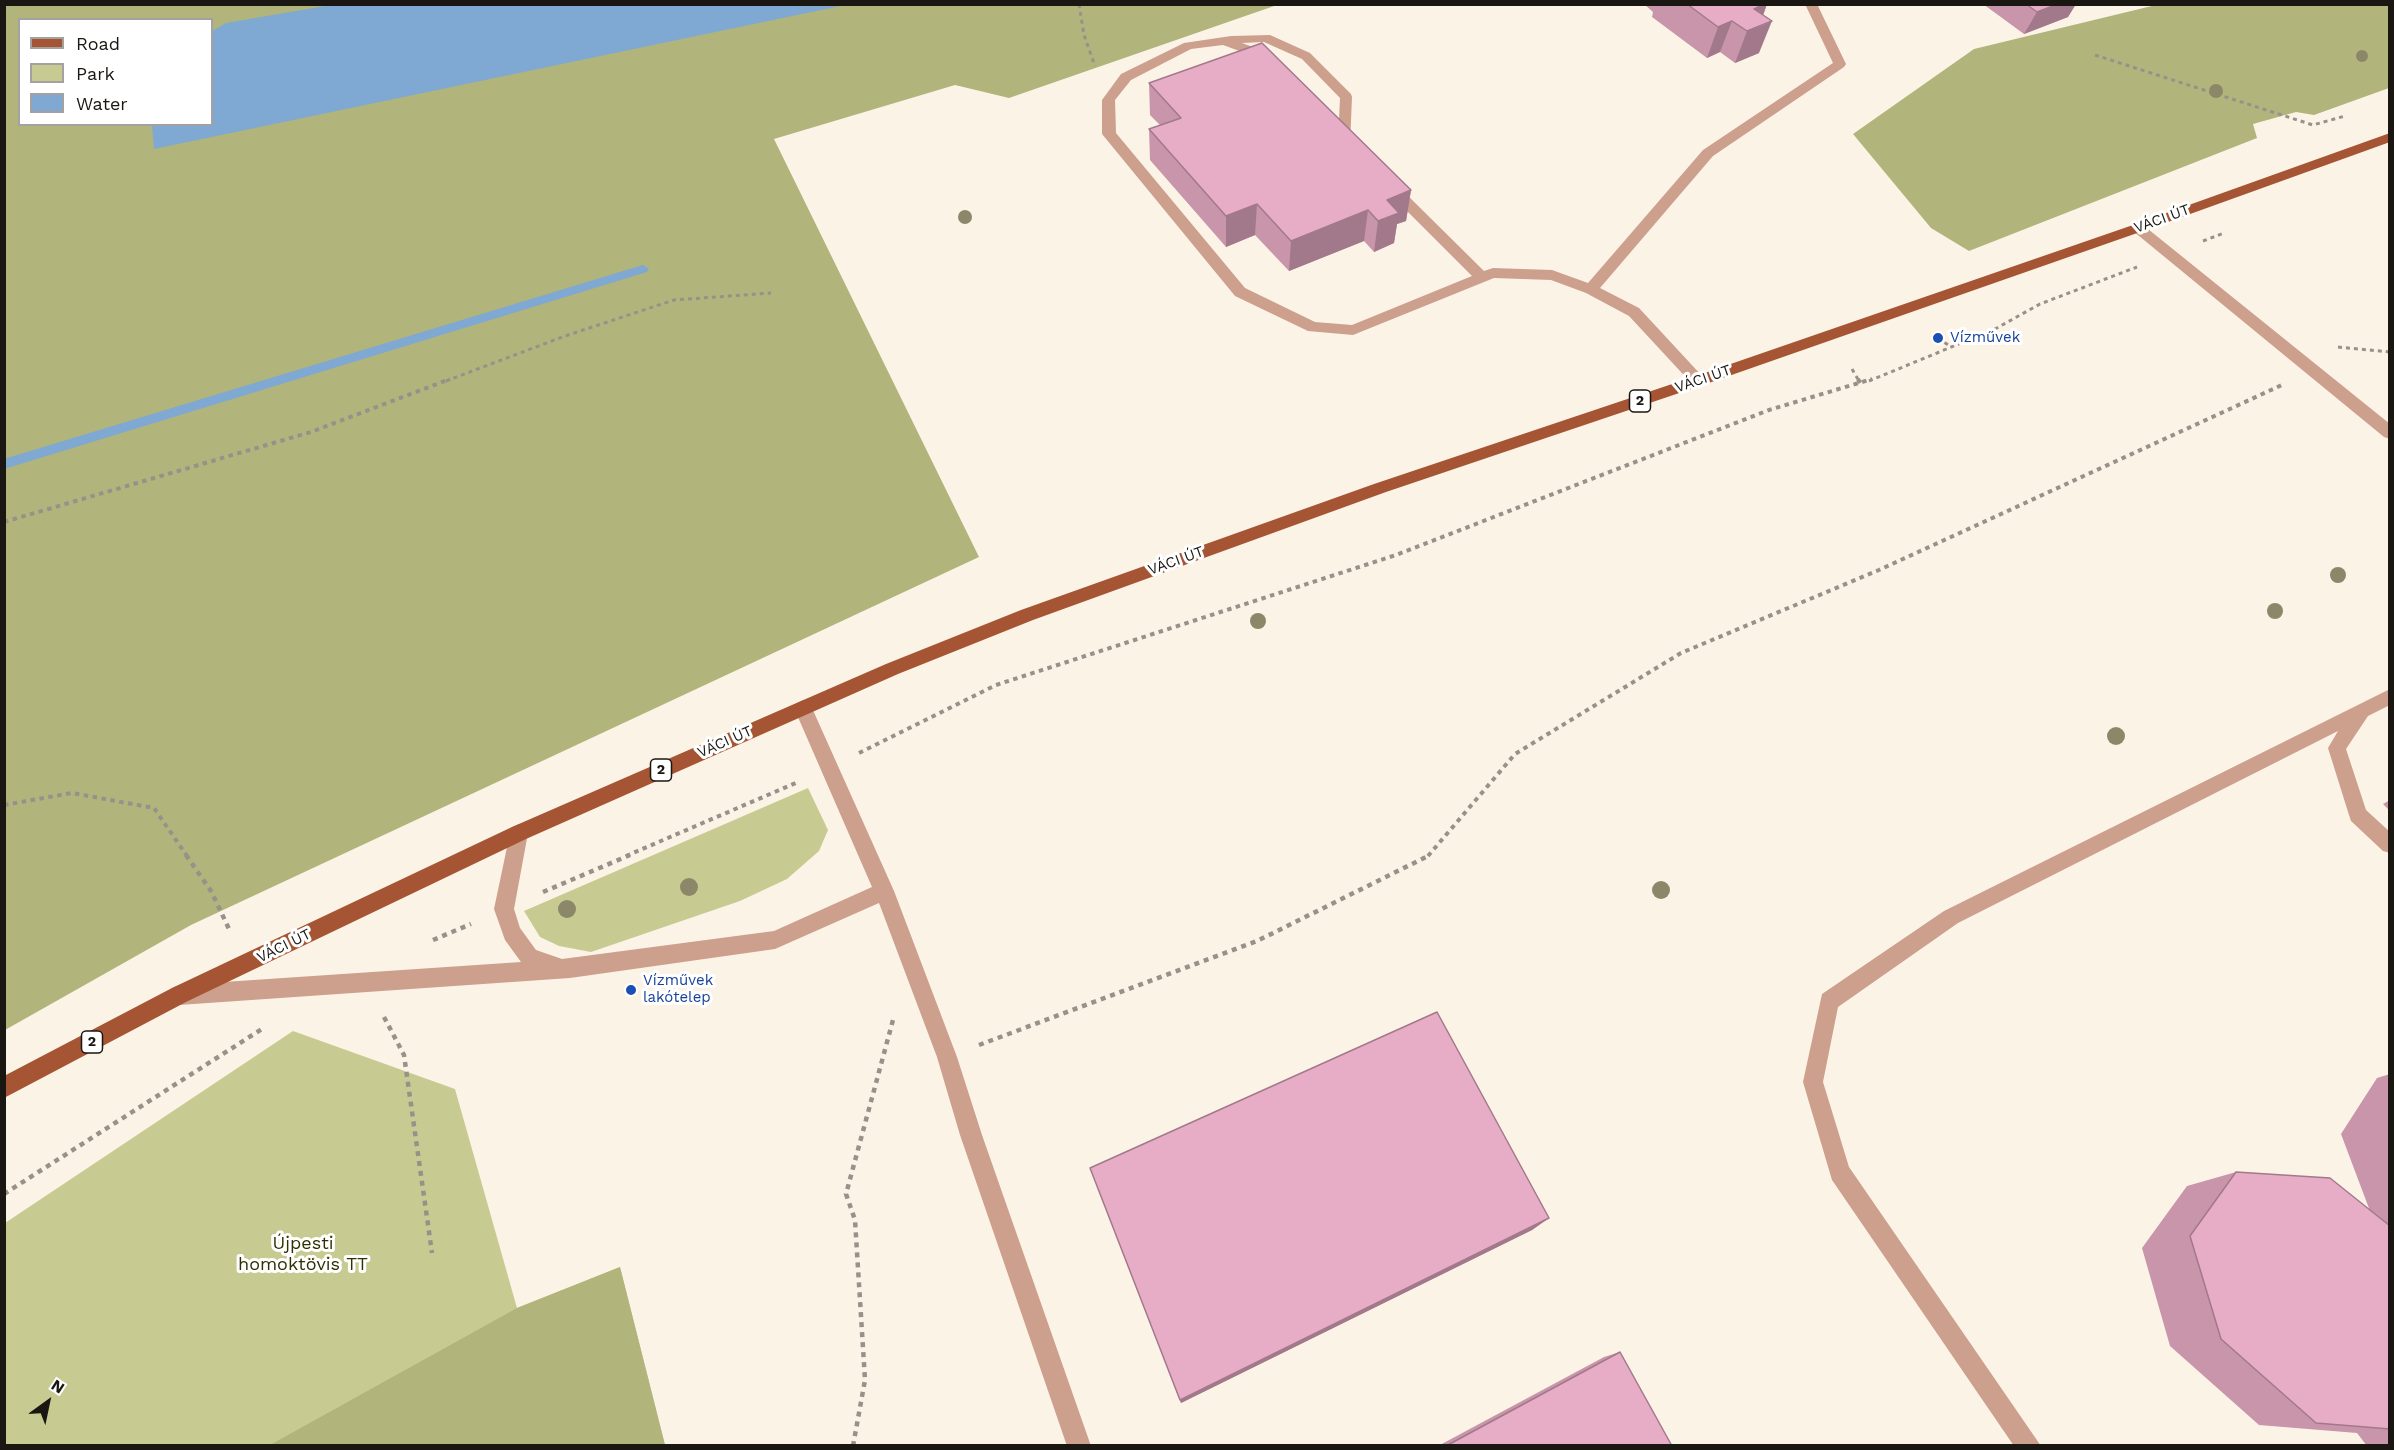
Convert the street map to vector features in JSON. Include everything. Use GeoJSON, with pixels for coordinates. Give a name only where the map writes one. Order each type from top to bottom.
{"type":"FeatureCollection","features":[{"type":"Feature","properties":{"kind":"main road","name":"VÁCI ÚT"},"geometry":{"type":"LineString","coordinates":[[4,1088],[179,995],[519,833],[803,708],[1026,615],[1380,488],[1698,381],[2138,228],[2390,136]]}},
{"type":"Feature","properties":{"kind":"lane"},"geometry":{"type":"LineString","coordinates":[[1591,289],[1708,153],[1840,64],[1811,4]]}},
{"type":"Feature","properties":{"kind":"lane"},"geometry":{"type":"LineString","coordinates":[[1329,126],[1350,146],[1346,98],[1306,56],[1266,38],[1188,46],[1126,77],[1108,100],[1109,135],[1240,291],[1313,327],[1353,330],[1493,273],[1552,275],[1591,289],[1634,312],[1698,381]]}},
{"type":"Feature","properties":{"kind":"lane"},"geometry":{"type":"LineString","coordinates":[[1224,41],[1257,53],[1273,69]]}},
{"type":"Feature","properties":{"kind":"lane"},"geometry":{"type":"LineString","coordinates":[[1379,176],[1481,278]]}},
{"type":"Feature","properties":{"kind":"lane"},"geometry":{"type":"LineString","coordinates":[[2138,228],[2390,433]]}},
{"type":"Feature","properties":{"kind":"lane"},"geometry":{"type":"LineString","coordinates":[[2029,1446],[1840,1172],[1813,1082],[1829,1001],[1951,917],[2390,696]]}},
{"type":"Feature","properties":{"kind":"lane"},"geometry":{"type":"LineString","coordinates":[[803,708],[884,891],[947,1057],[971,1135],[1079,1446]]}},
{"type":"Feature","properties":{"kind":"lane"},"geometry":{"type":"LineString","coordinates":[[2362,711],[2337,748],[2358,815],[2390,845]]}},
{"type":"Feature","properties":{"kind":"lane"},"geometry":{"type":"LineString","coordinates":[[519,833],[504,909],[512,933],[530,958],[570,969]]}},
{"type":"Feature","properties":{"kind":"lane"},"geometry":{"type":"LineString","coordinates":[[179,995],[570,969],[775,940],[884,891]]}},
{"type":"Feature","properties":{"kind":"path"},"geometry":{"type":"LineString","coordinates":[[1079,4],[1084,35],[1108,100]]}},
{"type":"Feature","properties":{"kind":"path"},"geometry":{"type":"LineString","coordinates":[[2095,56],[2313,125],[2345,116]]}},
{"type":"Feature","properties":{"kind":"path"},"geometry":{"type":"LineString","coordinates":[[831,768],[996,685],[1396,555],[1769,410],[1861,384],[1995,329],[2040,304],[2225,232]]}},
{"type":"Feature","properties":{"kind":"path"},"geometry":{"type":"LineString","coordinates":[[4,522],[311,432],[565,336],[674,300],[771,293]]}},
{"type":"Feature","properties":{"kind":"path"},"geometry":{"type":"LineString","coordinates":[[1938,338],[1952,347]]}},
{"type":"Feature","properties":{"kind":"path"},"geometry":{"type":"LineString","coordinates":[[1852,369],[1861,384]]}},
{"type":"Feature","properties":{"kind":"path"},"geometry":{"type":"LineString","coordinates":[[947,1057],[1257,941],[1430,855],[1515,754],[1681,653],[1879,570],[2314,371]]}},
{"type":"Feature","properties":{"kind":"path"},"geometry":{"type":"LineString","coordinates":[[4,805],[72,793],[154,808],[211,891],[246,964]]}},
{"type":"Feature","properties":{"kind":"path"},"geometry":{"type":"LineString","coordinates":[[357,984],[382,1012],[404,1055],[432,1253]]}},
{"type":"Feature","properties":{"kind":"path"},"geometry":{"type":"LineString","coordinates":[[853,1446],[865,1380],[855,1220],[846,1194],[896,1012]]}},
{"type":"Feature","properties":{"kind":"green space"},"geometry":{"type":"Polygon","coordinates":[[[5,5],[1277,5],[1009,98],[955,85],[774,139],[979,557],[191,925],[5,1030],[5,5]]]}},
{"type":"Feature","properties":{"kind":"green space"},"geometry":{"type":"Polygon","coordinates":[[[2156,5],[2389,5],[2389,88],[2314,115],[2296,112],[2253,124],[2257,138],[1969,251],[1931,228],[1853,134],[1974,49],[2156,5]]]}},
{"type":"Feature","properties":{"kind":"green space"},"geometry":{"type":"Polygon","coordinates":[[[808,788],[828,830],[819,851],[787,879],[740,901],[591,952],[559,946],[540,937],[524,911],[808,788]]]}},
{"type":"Feature","properties":{"kind":"green space","name":"Újpesti homoktövis TT"},"geometry":{"type":"Polygon","coordinates":[[[293,1031],[455,1089],[517,1308],[620,1267],[665,1445],[5,1446],[5,1223],[293,1031]]]}},
{"type":"Feature","properties":{"kind":"green space"},"geometry":{"type":"Polygon","coordinates":[[[620,1267],[665,1445],[270,1445],[517,1308],[620,1267]]]}},
{"type":"Feature","properties":{"kind":"water"},"geometry":{"type":"Polygon","coordinates":[[[332,4],[845,5],[154,149],[152,126],[213,126],[213,30],[226,23],[332,4]]]}},
{"type":"Feature","properties":{"kind":"building"},"geometry":{"type":"Polygon","coordinates":[[[1687,4],[1765,4],[1754,9],[1772,21],[1747,31],[1732,21],[1718,27],[1687,4]]]}},
{"type":"Feature","properties":{"kind":"building"},"geometry":{"type":"Polygon","coordinates":[[[2026,4],[2058,4],[2037,12],[2026,4]]]}},
{"type":"Feature","properties":{"kind":"building"},"geometry":{"type":"Polygon","coordinates":[[[1262,43],[1411,190],[1387,200],[1399,213],[1378,221],[1368,210],[1291,241],[1257,204],[1226,216],[1149,129],[1181,118],[1149,83],[1262,43]]]}},
{"type":"Feature","properties":{"kind":"building"},"geometry":{"type":"Polygon","coordinates":[[[1437,1012],[1549,1218],[1180,1400],[1090,1168],[1437,1012]]]}},
{"type":"Feature","properties":{"kind":"building"},"geometry":{"type":"Polygon","coordinates":[[[2236,1172],[2330,1178],[2390,1226],[2390,1429],[2316,1423],[2221,1339],[2190,1236],[2236,1172]]]}},
{"type":"Feature","properties":{"kind":"building"},"geometry":{"type":"Polygon","coordinates":[[[1620,1352],[1672,1446],[1446,1446],[1620,1352]]]}},
{"type":"Feature","properties":{"kind":"waterway"},"geometry":{"type":"LineString","coordinates":[[4,464],[643,269]]}},
{"type":"Feature","properties":{"kind":"place","name":"Vízművek"},"geometry":{"type":"Point","coordinates":[1938,338]}},
{"type":"Feature","properties":{"kind":"place","name":"Vízművek lakótelep"},"geometry":{"type":"Point","coordinates":[631,990]}}]}
